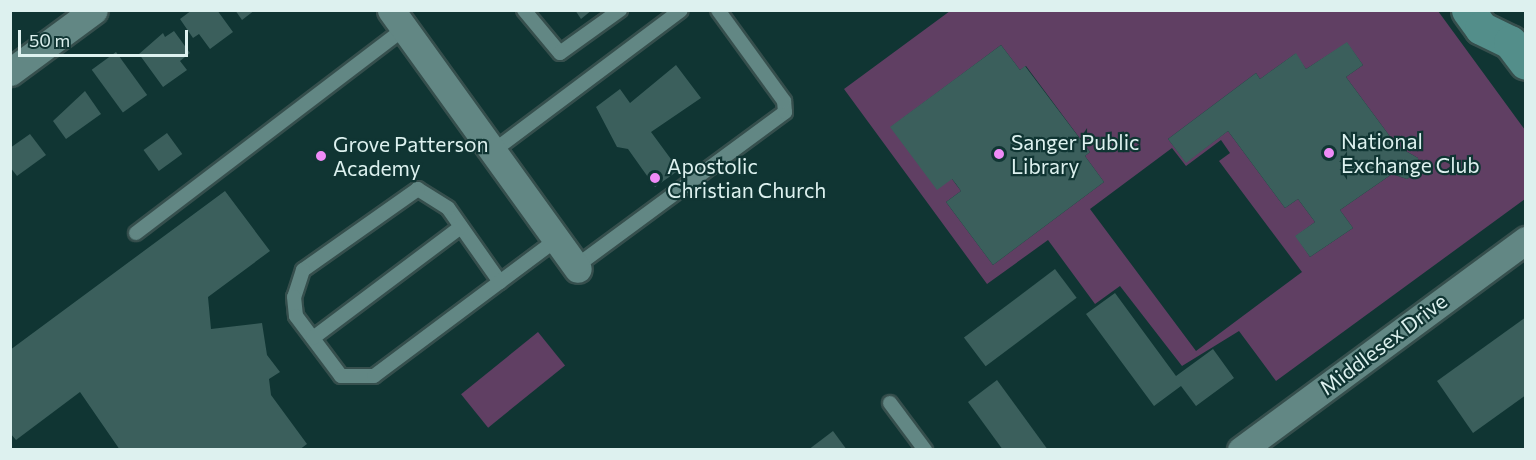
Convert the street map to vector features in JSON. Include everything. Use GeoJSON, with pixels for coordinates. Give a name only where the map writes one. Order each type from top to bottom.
{"type":"FeatureCollection","features":[{"type":"Feature","properties":{"kind":"main road"},"geometry":{"type":"LineString","coordinates":[[1468,10],[1481,28],[1514,38]]}},
{"type":"Feature","properties":{"kind":"street"},"geometry":{"type":"LineString","coordinates":[[10,72],[94,10]]}},
{"type":"Feature","properties":{"kind":"street"},"geometry":{"type":"LineString","coordinates":[[397,20],[577,268]]}},
{"type":"Feature","properties":{"kind":"street","name":"Middlesex Drive"},"geometry":{"type":"LineString","coordinates":[[1241,450],[1526,240]]}},
{"type":"Feature","properties":{"kind":"lane"},"geometry":{"type":"LineString","coordinates":[[524,10],[560,52],[621,10]]}},
{"type":"Feature","properties":{"kind":"lane"},"geometry":{"type":"LineString","coordinates":[[492,152],[681,10]]}},
{"type":"Feature","properties":{"kind":"lane"},"geometry":{"type":"LineString","coordinates":[[577,268],[785,112],[784,101],[718,10]]}},
{"type":"Feature","properties":{"kind":"lane"},"geometry":{"type":"LineString","coordinates":[[136,233],[397,20]]}},
{"type":"Feature","properties":{"kind":"lane"},"geometry":{"type":"LineString","coordinates":[[500,282],[461,226],[434,195],[418,189],[303,270],[294,297],[296,316],[341,376],[374,376],[500,282],[556,240]]}},
{"type":"Feature","properties":{"kind":"lane"},"geometry":{"type":"LineString","coordinates":[[313,338],[461,226]]}},
{"type":"Feature","properties":{"kind":"lane"},"geometry":{"type":"LineString","coordinates":[[890,403],[925,450]]}},
{"type":"Feature","properties":{"kind":"shaded area"},"geometry":{"type":"Polygon","coordinates":[[[950,11],[1438,11],[1525,130],[1525,199],[1276,381],[1239,331],[1182,366],[1120,286],[1095,304],[1048,240],[987,284],[844,89],[950,11]],[[1347,43],[1306,69],[1295,54],[1260,79],[1256,73],[1168,139],[1186,162],[1228,131],[1285,208],[1298,199],[1315,222],[1296,236],[1310,257],[1353,228],[1340,210],[1392,174],[1407,179],[1419,171],[1418,158],[1397,146],[1346,77],[1363,65],[1347,43]],[[1001,45],[891,127],[952,179],[961,191],[946,202],[993,265],[1104,182],[1085,156],[1090,152],[1026,66],[1020,70],[1001,45]],[[1221,140],[1186,166],[1172,148],[1090,209],[1196,351],[1302,272],[1219,161],[1230,153],[1221,140]]]}},
{"type":"Feature","properties":{"kind":"shaded area"},"geometry":{"type":"Polygon","coordinates":[[[538,332],[565,365],[488,428],[461,394],[538,332]]]}},
{"type":"Feature","properties":{"kind":"building"},"geometry":{"type":"Polygon","coordinates":[[[192,10],[217,10],[233,32],[210,49],[199,34],[193,38],[180,19],[192,10]]]}},
{"type":"Feature","properties":{"kind":"building"},"geometry":{"type":"Polygon","coordinates":[[[235,10],[255,10],[242,20],[235,10]]]}},
{"type":"Feature","properties":{"kind":"building"},"geometry":{"type":"Polygon","coordinates":[[[575,10],[592,10],[581,19],[575,10]]]}},
{"type":"Feature","properties":{"kind":"building"},"geometry":{"type":"Polygon","coordinates":[[[174,31],[190,53],[180,61],[187,70],[163,87],[139,54],[163,33],[165,37],[174,31]]]}},
{"type":"Feature","properties":{"kind":"building","name":"National Exchange Club"},"geometry":{"type":"Polygon","coordinates":[[[1347,42],[1363,65],[1346,77],[1397,146],[1418,158],[1419,171],[1407,179],[1392,174],[1340,210],[1353,228],[1310,257],[1295,236],[1315,222],[1298,199],[1285,208],[1228,131],[1186,163],[1168,139],[1256,73],[1260,79],[1296,53],[1306,69],[1347,42]]]}},
{"type":"Feature","properties":{"kind":"building","name":"Sanger Public Library"},"geometry":{"type":"Polygon","coordinates":[[[1001,45],[1020,70],[1025,66],[1090,152],[1085,156],[1104,182],[993,265],[946,202],[961,191],[956,184],[952,179],[937,190],[890,127],[1001,45]]]}},
{"type":"Feature","properties":{"kind":"building"},"geometry":{"type":"Polygon","coordinates":[[[116,52],[147,95],[123,113],[92,70],[116,52]]]}},
{"type":"Feature","properties":{"kind":"building","name":"Apostolic Christian Church"},"geometry":{"type":"Polygon","coordinates":[[[676,65],[701,98],[651,132],[679,170],[655,187],[628,149],[617,147],[596,107],[620,89],[630,103],[676,65]]]}},
{"type":"Feature","properties":{"kind":"building"},"geometry":{"type":"Polygon","coordinates":[[[85,91],[101,114],[66,139],[53,121],[85,91]]]}},
{"type":"Feature","properties":{"kind":"building"},"geometry":{"type":"Polygon","coordinates":[[[167,133],[182,154],[159,171],[144,150],[167,133]]]}},
{"type":"Feature","properties":{"kind":"building"},"geometry":{"type":"Polygon","coordinates":[[[30,134],[46,155],[17,176],[10,167],[10,148],[30,134]]]}},
{"type":"Feature","properties":{"kind":"building"},"geometry":{"type":"Polygon","coordinates":[[[225,191],[270,251],[208,297],[211,329],[262,323],[267,355],[280,372],[269,379],[271,395],[307,444],[299,450],[120,450],[80,392],[16,440],[10,433],[10,350],[225,191]]]}},
{"type":"Feature","properties":{"kind":"building"},"geometry":{"type":"Polygon","coordinates":[[[1055,269],[1077,298],[986,366],[964,338],[1055,269]]]}},
{"type":"Feature","properties":{"kind":"building"},"geometry":{"type":"Polygon","coordinates":[[[1115,293],[1176,376],[1213,349],[1234,378],[1196,406],[1181,386],[1154,406],[1086,314],[1115,293]]]}},
{"type":"Feature","properties":{"kind":"building"},"geometry":{"type":"Polygon","coordinates":[[[1526,317],[1526,395],[1473,433],[1437,381],[1526,317]]]}},
{"type":"Feature","properties":{"kind":"building"},"geometry":{"type":"Polygon","coordinates":[[[997,380],[1048,450],[1003,450],[968,402],[997,380]]]}},
{"type":"Feature","properties":{"kind":"building"},"geometry":{"type":"Polygon","coordinates":[[[833,431],[847,450],[808,450],[833,431]]]}},
{"type":"Feature","properties":{"kind":"place","name":"National Exchange Club"},"geometry":{"type":"Point","coordinates":[1329,153]}},
{"type":"Feature","properties":{"kind":"place","name":"Sanger Public Library"},"geometry":{"type":"Point","coordinates":[999,154]}},
{"type":"Feature","properties":{"kind":"place","name":"Grove Patterson Academy"},"geometry":{"type":"Point","coordinates":[321,156]}},
{"type":"Feature","properties":{"kind":"place","name":"Apostolic Christian Church"},"geometry":{"type":"Point","coordinates":[655,178]}}]}
